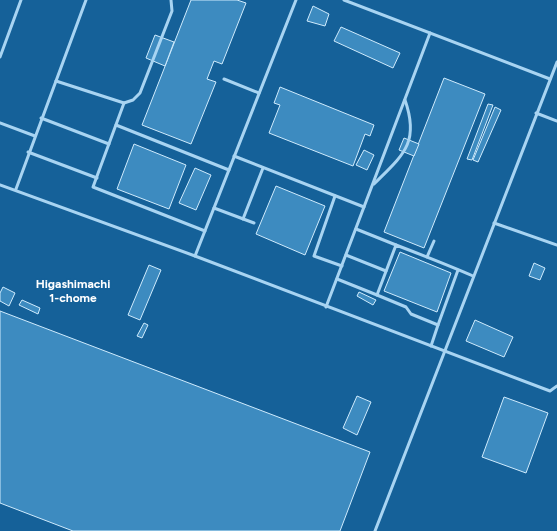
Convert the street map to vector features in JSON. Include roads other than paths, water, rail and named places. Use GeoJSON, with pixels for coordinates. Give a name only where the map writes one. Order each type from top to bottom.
{"type":"FeatureCollection","features":[{"type":"Feature","properties":{"kind":"lane"},"geometry":{"type":"LineString","coordinates":[[0,57],[21,0]]}},
{"type":"Feature","properties":{"kind":"lane"},"geometry":{"type":"LineString","coordinates":[[16,189],[28,152],[86,0]]}},
{"type":"Feature","properties":{"kind":"lane"},"geometry":{"type":"LineString","coordinates":[[56,81],[124,103],[133,100],[140,93],[172,11],[171,0]]}},
{"type":"Feature","properties":{"kind":"lane"},"geometry":{"type":"LineString","coordinates":[[194,256],[296,0]]}},
{"type":"Feature","properties":{"kind":"lane"},"geometry":{"type":"LineString","coordinates":[[344,0],[550,79]]}},
{"type":"Feature","properties":{"kind":"lane"},"geometry":{"type":"LineString","coordinates":[[326,307],[430,33]]}},
{"type":"Feature","properties":{"kind":"lane"},"geometry":{"type":"LineString","coordinates":[[376,531],[444,351],[557,62]]}},
{"type":"Feature","properties":{"kind":"lane"},"geometry":{"type":"LineString","coordinates":[[224,79],[260,93]]}},
{"type":"Feature","properties":{"kind":"lane"},"geometry":{"type":"LineString","coordinates":[[373,185],[402,156],[411,135],[409,112],[405,99]]}},
{"type":"Feature","properties":{"kind":"lane"},"geometry":{"type":"LineString","coordinates":[[124,103],[93,187],[205,231]]}},
{"type":"Feature","properties":{"kind":"lane"},"geometry":{"type":"LineString","coordinates":[[536,114],[557,121]]}},
{"type":"Feature","properties":{"kind":"lane"},"geometry":{"type":"LineString","coordinates":[[41,118],[109,144]]}},
{"type":"Feature","properties":{"kind":"lane"},"geometry":{"type":"LineString","coordinates":[[0,123],[34,136]]}},
{"type":"Feature","properties":{"kind":"lane"},"geometry":{"type":"LineString","coordinates":[[116,125],[229,170]]}},
{"type":"Feature","properties":{"kind":"lane"},"geometry":{"type":"LineString","coordinates":[[28,152],[97,178]]}},
{"type":"Feature","properties":{"kind":"lane"},"geometry":{"type":"LineString","coordinates":[[234,156],[364,207]]}},
{"type":"Feature","properties":{"kind":"lane"},"geometry":{"type":"LineString","coordinates":[[243,219],[263,168]]}},
{"type":"Feature","properties":{"kind":"lane"},"geometry":{"type":"LineString","coordinates":[[0,185],[16,189],[550,391],[557,386]]}},
{"type":"Feature","properties":{"kind":"lane"},"geometry":{"type":"LineString","coordinates":[[336,196],[314,256],[342,266]]}},
{"type":"Feature","properties":{"kind":"lane"},"geometry":{"type":"LineString","coordinates":[[214,208],[254,223]]}},
{"type":"Feature","properties":{"kind":"lane"},"geometry":{"type":"LineString","coordinates":[[494,223],[557,245]]}},
{"type":"Feature","properties":{"kind":"lane"},"geometry":{"type":"LineString","coordinates":[[356,229],[473,276]]}},
{"type":"Feature","properties":{"kind":"lane"},"geometry":{"type":"LineString","coordinates":[[427,257],[434,241]]}},
{"type":"Feature","properties":{"kind":"lane"},"geometry":{"type":"LineString","coordinates":[[377,295],[396,245]]}},
{"type":"Feature","properties":{"kind":"lane"},"geometry":{"type":"LineString","coordinates":[[346,255],[386,271]]}},
{"type":"Feature","properties":{"kind":"lane"},"geometry":{"type":"LineString","coordinates":[[431,346],[458,270]]}},
{"type":"Feature","properties":{"kind":"lane"},"geometry":{"type":"LineString","coordinates":[[337,279],[406,307],[411,314],[438,325]]}},
{"type":"Feature","properties":{"kind":"district","name":"Higashimachi 1-chome"},"geometry":{"type":"Point","coordinates":[73,291]}}]}
